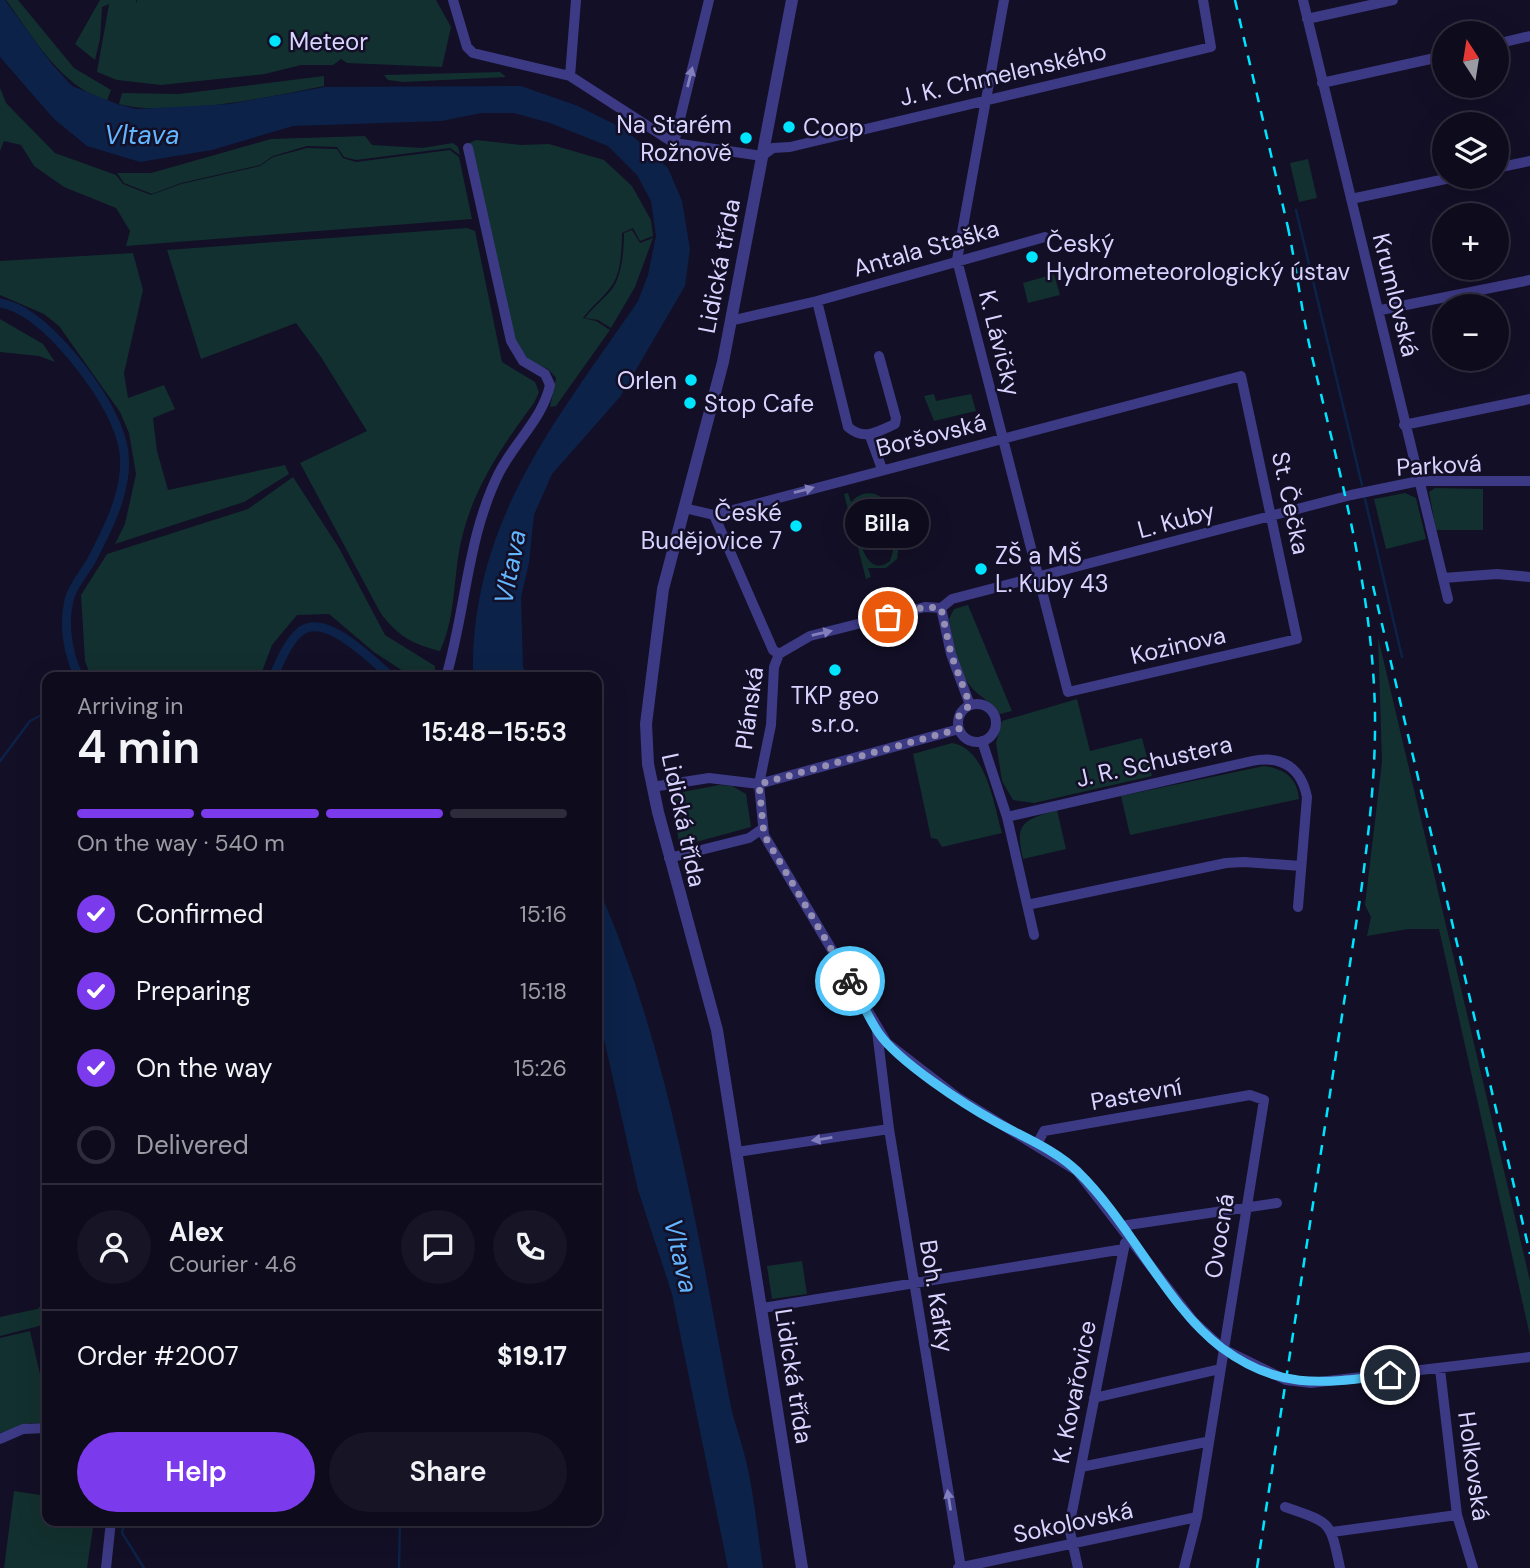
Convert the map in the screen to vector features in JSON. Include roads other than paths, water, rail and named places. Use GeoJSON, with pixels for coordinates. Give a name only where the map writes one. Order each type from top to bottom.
{"type":"FeatureCollection","features":[{"type":"Feature","properties":{"kind":"street"},"geometry":{"type":"LineString","coordinates":[[453,0],[467,47],[473,53],[570,76],[674,143],[762,156]]}},
{"type":"Feature","properties":{"kind":"street"},"geometry":{"type":"LineString","coordinates":[[570,76],[576,0]]}},
{"type":"Feature","properties":{"kind":"street"},"geometry":{"type":"LineString","coordinates":[[674,143],[709,0]]}},
{"type":"Feature","properties":{"kind":"street","name":"Lidická třída"},"geometry":{"type":"LineString","coordinates":[[792,0],[730,321],[702,446],[663,589],[648,702],[647,741],[652,787],[669,858],[714,1016],[802,1568]]}},
{"type":"Feature","properties":{"kind":"street","name":"K. Lávičky"},"geometry":{"type":"LineString","coordinates":[[1004,0],[957,260],[1068,692]]}},
{"type":"Feature","properties":{"kind":"street","name":"J. K. Chmelenského"},"geometry":{"type":"LineString","coordinates":[[762,156],[773,148],[790,147],[1211,47],[1203,0]]}},
{"type":"Feature","properties":{"kind":"street","name":"Krumlovská"},"geometry":{"type":"LineString","coordinates":[[1303,0],[1381,310],[1404,425],[1448,599]]}},
{"type":"Feature","properties":{"kind":"street"},"geometry":{"type":"LineString","coordinates":[[1307,19],[1393,0]]}},
{"type":"Feature","properties":{"kind":"street"},"geometry":{"type":"LineString","coordinates":[[1509,41],[1530,36]]}},
{"type":"Feature","properties":{"kind":"street"},"geometry":{"type":"LineString","coordinates":[[1322,83],[1432,59]]}},
{"type":"Feature","properties":{"kind":"street"},"geometry":{"type":"LineString","coordinates":[[447,672],[476,533],[499,473],[547,399],[550,385],[545,374],[523,361],[511,341],[468,148]]}},
{"type":"Feature","properties":{"kind":"street"},"geometry":{"type":"LineString","coordinates":[[1509,165],[1530,161]]}},
{"type":"Feature","properties":{"kind":"street"},"geometry":{"type":"LineString","coordinates":[[1351,199],[1432,182]]}},
{"type":"Feature","properties":{"kind":"street","name":"Antala Staška"},"geometry":{"type":"LineString","coordinates":[[730,321],[817,300],[1045,237]]}},
{"type":"Feature","properties":{"kind":"street"},"geometry":{"type":"LineString","coordinates":[[1381,310],[1530,280]]}},
{"type":"Feature","properties":{"kind":"street"},"geometry":{"type":"LineString","coordinates":[[817,300],[848,427],[856,434],[870,436],[895,424],[896,418],[880,356]]}},
{"type":"Feature","properties":{"kind":"street","name":"Boršovská"},"geometry":{"type":"LineString","coordinates":[[714,515],[1241,376]]}},
{"type":"Feature","properties":{"kind":"street","name":"St. Čečka"},"geometry":{"type":"LineString","coordinates":[[1241,376],[1273,516],[1297,639]]}},
{"type":"Feature","properties":{"kind":"street"},"geometry":{"type":"LineString","coordinates":[[1404,425],[1530,399]]}},
{"type":"Feature","properties":{"kind":"street"},"geometry":{"type":"LineString","coordinates":[[870,436],[882,469]]}},
{"type":"Feature","properties":{"kind":"street","name":"Parková"},"geometry":{"type":"LineString","coordinates":[[1348,496],[1419,481],[1530,481]]}},
{"type":"Feature","properties":{"kind":"street","name":"L. Kuby"},"geometry":{"type":"LineString","coordinates":[[779,654],[810,636],[925,607],[941,608],[952,599],[1348,496]]}},
{"type":"Feature","properties":{"kind":"street"},"geometry":{"type":"LineString","coordinates":[[684,508],[714,515]]}},
{"type":"Feature","properties":{"kind":"street","name":"Plánská"},"geometry":{"type":"LineString","coordinates":[[714,515],[773,650],[779,654],[774,667],[771,725],[759,784],[762,829]]}},
{"type":"Feature","properties":{"kind":"street"},"geometry":{"type":"LineString","coordinates":[[1443,578],[1497,574],[1530,577]]}},
{"type":"Feature","properties":{"kind":"street"},"geometry":{"type":"LineString","coordinates":[[941,608],[951,654],[970,705]]}},
{"type":"Feature","properties":{"kind":"street","name":"Kozinova"},"geometry":{"type":"LineString","coordinates":[[1068,692],[1297,639]]}},
{"type":"Feature","properties":{"kind":"street"},"geometry":{"type":"LineString","coordinates":[[970,705],[985,706],[995,718],[993,732],[982,741],[968,740],[959,729],[959,715],[970,705]]}},
{"type":"Feature","properties":{"kind":"street"},"geometry":{"type":"LineString","coordinates":[[652,787],[709,778],[759,784],[959,729]]}},
{"type":"Feature","properties":{"kind":"street"},"geometry":{"type":"LineString","coordinates":[[982,741],[1007,817],[1034,935]]}},
{"type":"Feature","properties":{"kind":"street","name":"J. R. Schustera"},"geometry":{"type":"LineString","coordinates":[[1007,817],[1268,758],[1282,761],[1304,780],[1307,797],[1301,866]]}},
{"type":"Feature","properties":{"kind":"street"},"geometry":{"type":"LineString","coordinates":[[669,858],[749,838],[762,829],[787,878],[877,1031],[899,1055],[957,1097],[1077,1171],[1194,1322],[1223,1349],[1286,1380],[1325,1383],[1530,1357]]}},
{"type":"Feature","properties":{"kind":"street"},"geometry":{"type":"LineString","coordinates":[[1027,905],[1226,863],[1301,866],[1298,907]]}},
{"type":"Feature","properties":{"kind":"street","name":"Boh. Kafky"},"geometry":{"type":"LineString","coordinates":[[877,1031],[889,1129],[960,1568]]}},
{"type":"Feature","properties":{"kind":"street","name":"Pastevní"},"geometry":{"type":"LineString","coordinates":[[1037,1144],[1044,1131],[1250,1095]]}},
{"type":"Feature","properties":{"kind":"street","name":"Ovocná"},"geometry":{"type":"LineString","coordinates":[[1184,1568],[1197,1517],[1206,1443],[1264,1100],[1250,1095]]}},
{"type":"Feature","properties":{"kind":"street"},"geometry":{"type":"LineString","coordinates":[[737,1152],[889,1129]]}},
{"type":"Feature","properties":{"kind":"street"},"geometry":{"type":"LineString","coordinates":[[1124,1229],[1278,1203]]}},
{"type":"Feature","properties":{"kind":"street","name":"K. Kovařovice"},"geometry":{"type":"LineString","coordinates":[[1078,1568],[1069,1527],[1124,1249],[1124,1229]]}},
{"type":"Feature","properties":{"kind":"street"},"geometry":{"type":"LineString","coordinates":[[762,1308],[1124,1249]]}},
{"type":"Feature","properties":{"kind":"street"},"geometry":{"type":"LineString","coordinates":[[1094,1398],[1220,1369]]}},
{"type":"Feature","properties":{"kind":"street","name":"Holkovská"},"geometry":{"type":"LineString","coordinates":[[1440,1369],[1457,1515],[1473,1568]]}},
{"type":"Feature","properties":{"kind":"street"},"geometry":{"type":"LineString","coordinates":[[0,1438],[23,1429],[42,1428]]}},
{"type":"Feature","properties":{"kind":"street"},"geometry":{"type":"LineString","coordinates":[[1081,1467],[1206,1443]]}},
{"type":"Feature","properties":{"kind":"street"},"geometry":{"type":"LineString","coordinates":[[1285,1507],[1322,1520],[1332,1532],[1340,1568]]}},
{"type":"Feature","properties":{"kind":"street"},"geometry":{"type":"LineString","coordinates":[[1332,1532],[1457,1515]]}},
{"type":"Feature","properties":{"kind":"street","name":"Sokolovská"},"geometry":{"type":"LineString","coordinates":[[960,1568],[1197,1517]]}},
{"type":"Feature","properties":{"kind":"street"},"geometry":{"type":"LineString","coordinates":[[106,1568],[110,1526]]}},
{"type":"Feature","properties":{"kind":"water","name":"Vltava"},"geometry":{"type":"Polygon","coordinates":[[[0,0],[5,0],[51,63],[72,86],[136,109],[229,104],[325,87],[521,86],[578,106],[626,130],[668,168],[682,201],[690,249],[685,286],[620,397],[552,474],[534,515],[529,563],[521,597],[525,672],[473,672],[476,621],[486,570],[502,522],[524,476],[577,389],[638,301],[648,275],[656,236],[651,201],[637,175],[608,146],[550,123],[514,113],[482,113],[441,121],[293,126],[212,150],[140,162],[87,146],[54,119],[0,57],[0,0]]]}},
{"type":"Feature","properties":{"kind":"water"},"geometry":{"type":"Polygon","coordinates":[[[602,897],[644,1011],[678,1140],[731,1408],[750,1481],[763,1568],[728,1568],[672,1294],[638,1190],[602,1030],[602,897]]]}},
{"type":"Feature","properties":{"kind":"waterway"},"geometry":{"type":"LineString","coordinates":[[1296,210],[1362,485]]}},
{"type":"Feature","properties":{"kind":"waterway"},"geometry":{"type":"LineString","coordinates":[[0,303],[30,316],[64,347],[101,396],[122,442],[124,473],[117,505],[97,550],[69,600],[66,619],[68,639],[77,672]]}},
{"type":"Feature","properties":{"kind":"waterway"},"geometry":{"type":"LineString","coordinates":[[1365,499],[1402,657]]}},
{"type":"Feature","properties":{"kind":"waterway"},"geometry":{"type":"LineString","coordinates":[[275,672],[292,641],[301,631],[312,627],[336,633],[386,672]]}},
{"type":"Feature","properties":{"kind":"waterway"},"geometry":{"type":"LineString","coordinates":[[0,761],[30,721],[42,715]]}},
{"type":"Feature","properties":{"kind":"waterway"},"geometry":{"type":"LineString","coordinates":[[124,1526],[122,1533],[144,1568]]}},
{"type":"Feature","properties":{"kind":"waterway"},"geometry":{"type":"LineString","coordinates":[[399,1568],[400,1526]]}},
{"type":"Feature","properties":{"kind":"railway"},"geometry":{"type":"LineString","coordinates":[[1235,0],[1289,232]]}},
{"type":"Feature","properties":{"kind":"railway"},"geometry":{"type":"LineString","coordinates":[[1257,1568],[1361,892],[1375,738],[1371,643],[1358,558],[1310,348],[1287,223]]}},
{"type":"Feature","properties":{"kind":"railway"},"geometry":{"type":"LineString","coordinates":[[1373,586],[1530,1254]]}},
{"type":"Feature","properties":{"kind":"place","name":"Meteor"},"geometry":{"type":"Point","coordinates":[275,41]}},
{"type":"Feature","properties":{"kind":"place","name":"Coop"},"geometry":{"type":"Point","coordinates":[789,127]}},
{"type":"Feature","properties":{"kind":"place","name":"Na Starém Rožnově"},"geometry":{"type":"Point","coordinates":[746,138]}},
{"type":"Feature","properties":{"kind":"place","name":"Český Hydrometeorologický ústav"},"geometry":{"type":"Point","coordinates":[1032,257]}},
{"type":"Feature","properties":{"kind":"place","name":"Orlen"},"geometry":{"type":"Point","coordinates":[691,380]}},
{"type":"Feature","properties":{"kind":"place","name":"Stop Cafe"},"geometry":{"type":"Point","coordinates":[690,403]}},
{"type":"Feature","properties":{"kind":"place","name":"České Budějovice 7"},"geometry":{"type":"Point","coordinates":[796,526]}},
{"type":"Feature","properties":{"kind":"place","name":"ZŠ a MŠ L. Kuby 43"},"geometry":{"type":"Point","coordinates":[981,569]}},
{"type":"Feature","properties":{"kind":"place","name":"Billa"},"geometry":{"type":"Point","coordinates":[888,617]}},
{"type":"Feature","properties":{"kind":"place","name":"TKP geo s.r.o."},"geometry":{"type":"Point","coordinates":[835,670]}}]}
